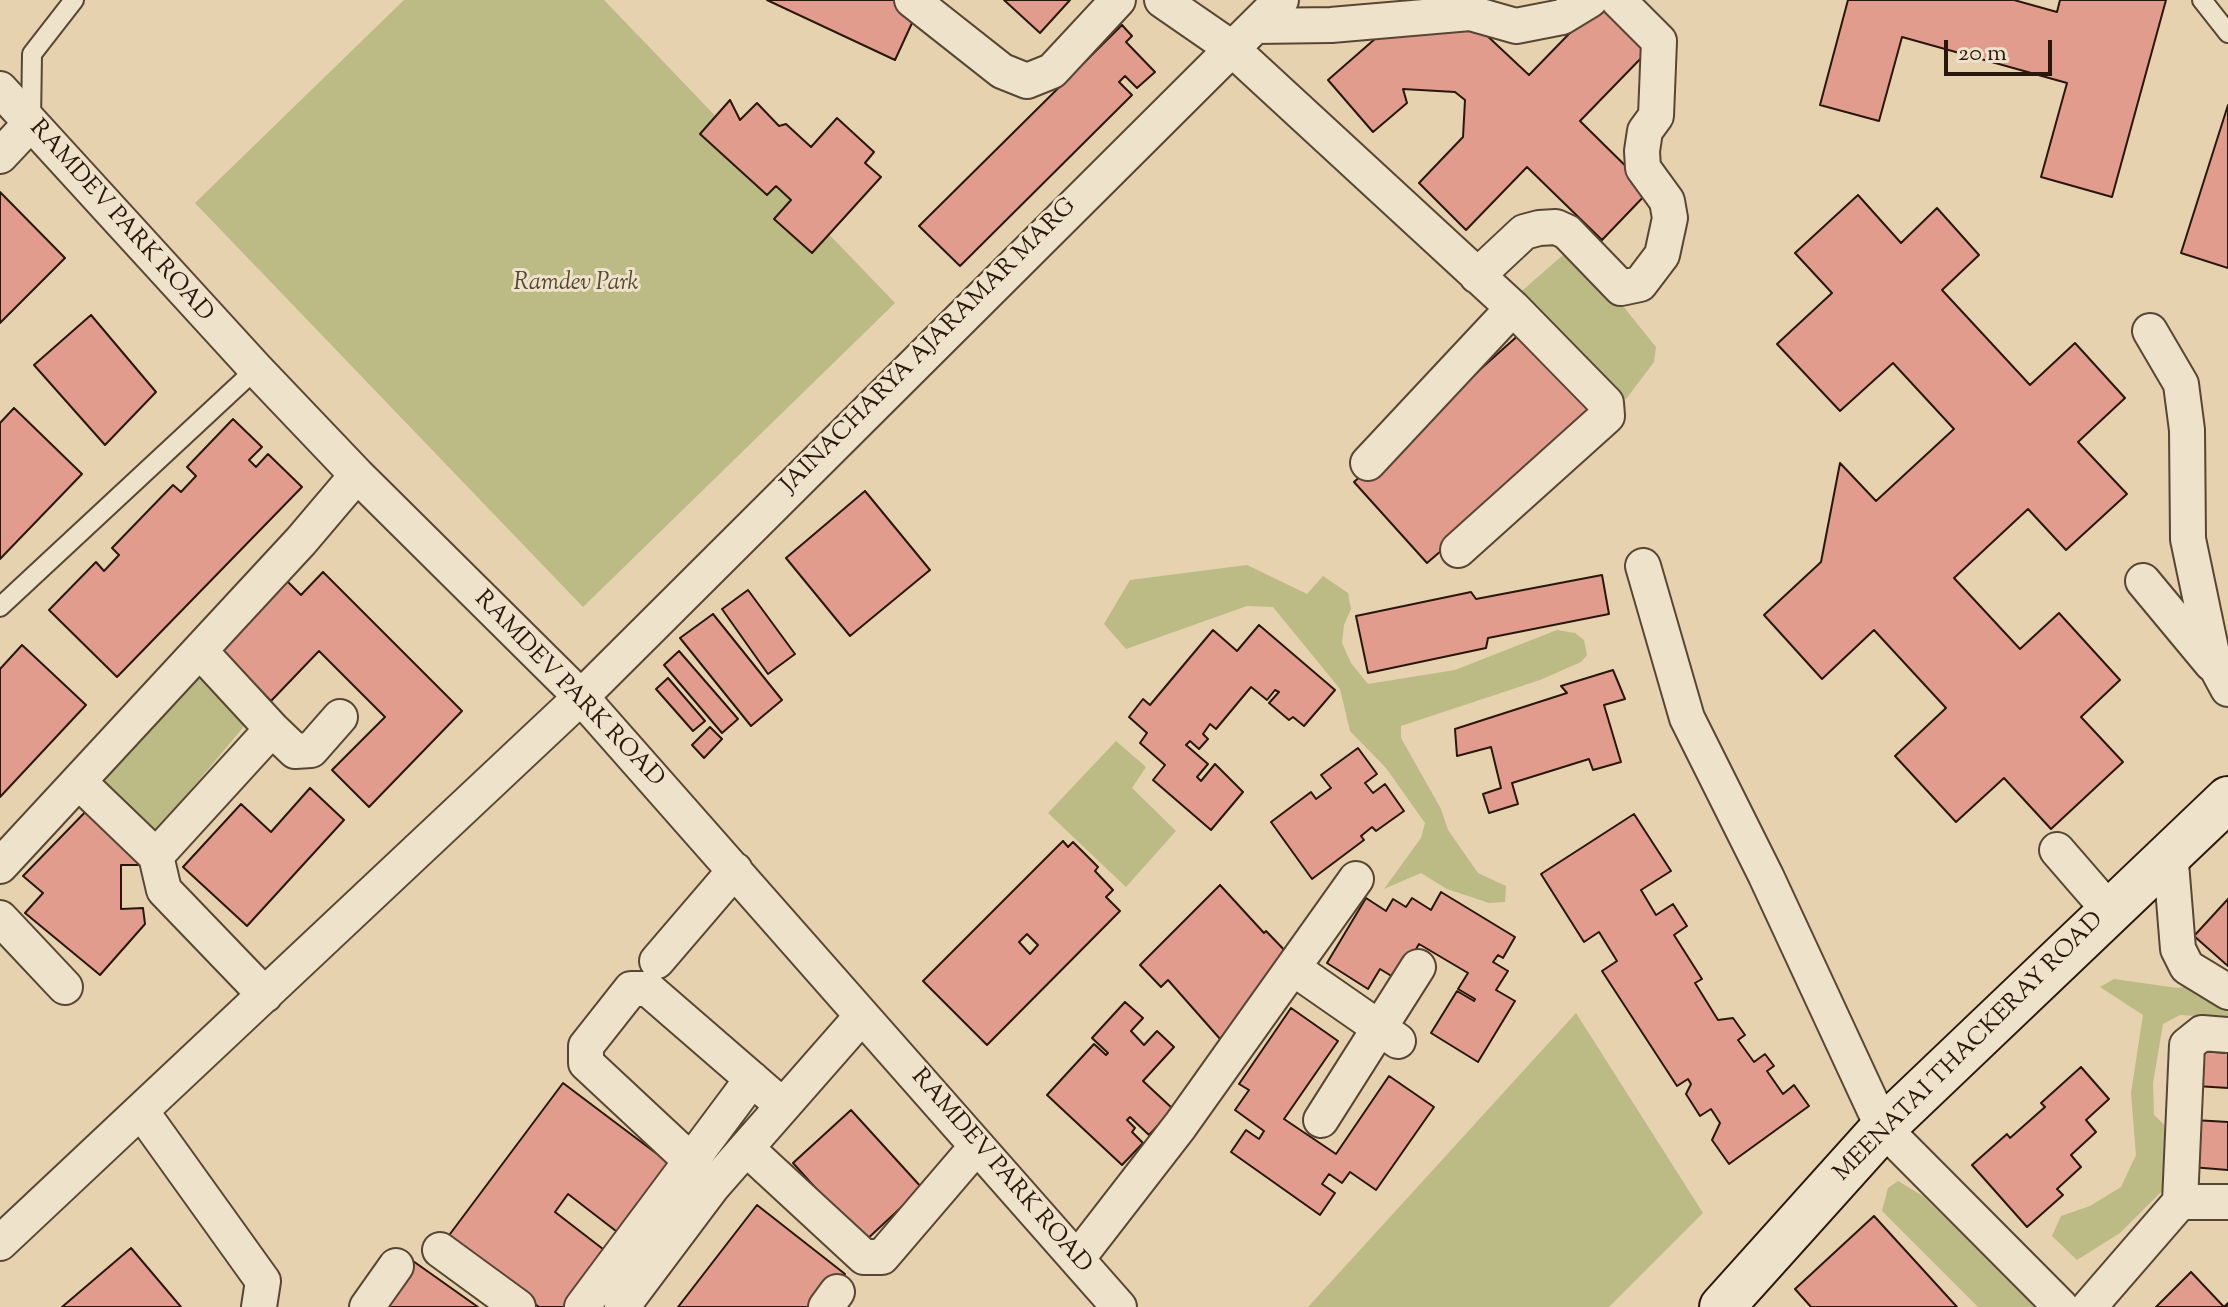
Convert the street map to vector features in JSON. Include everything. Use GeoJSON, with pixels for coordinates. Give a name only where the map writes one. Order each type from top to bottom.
{"type":"FeatureCollection","features":[{"type":"Feature","properties":{"kind":"street"},"geometry":{"type":"LineString","coordinates":[[912,0],[1002,71],[1027,81],[1052,71],[1118,0]]}},
{"type":"Feature","properties":{"kind":"street"},"geometry":{"type":"LineString","coordinates":[[1162,0],[1243,36],[1477,276],[1513,308],[1606,403],[1607,416],[1458,550]]}},
{"type":"Feature","properties":{"kind":"street","name":"JAINACHARYA AJARAMAR MARG"},"geometry":{"type":"LineString","coordinates":[[0,1243],[581,697],[1281,0]]}},
{"type":"Feature","properties":{"kind":"street"},"geometry":{"type":"LineString","coordinates":[[1243,36],[1470,13],[1516,26],[1562,17],[1590,0]]}},
{"type":"Feature","properties":{"kind":"street"},"geometry":{"type":"LineString","coordinates":[[1477,276],[1524,232],[1539,228],[1556,227],[1567,232],[1621,288],[1640,284],[1662,255],[1669,209],[1667,201],[1643,168],[1642,151],[1645,131],[1656,116],[1659,41],[1618,0]]}},
{"type":"Feature","properties":{"kind":"street","name":"RAMDEV PARK ROAD"},"geometry":{"type":"LineString","coordinates":[[0,89],[357,475],[581,697],[1119,1307]]}},
{"type":"Feature","properties":{"kind":"street"},"geometry":{"type":"LineString","coordinates":[[0,156],[30,124]]}},
{"type":"Feature","properties":{"kind":"street"},"geometry":{"type":"LineString","coordinates":[[1368,463],[1513,308]]}},
{"type":"Feature","properties":{"kind":"street"},"geometry":{"type":"LineString","coordinates":[[2150,331],[2181,384],[2187,430],[2188,539],[2214,663],[2224,681]]}},
{"type":"Feature","properties":{"kind":"street"},"geometry":{"type":"LineString","coordinates":[[0,866],[200,651],[357,475]]}},
{"type":"Feature","properties":{"kind":"street"},"geometry":{"type":"LineString","coordinates":[[1643,566],[1687,718],[1766,876],[1883,1128],[2061,1307]]}},
{"type":"Feature","properties":{"kind":"street"},"geometry":{"type":"LineString","coordinates":[[2143,581],[2224,681]]}},
{"type":"Feature","properties":{"kind":"street"},"geometry":{"type":"LineString","coordinates":[[200,651],[295,751],[311,750],[340,717]]}},
{"type":"Feature","properties":{"kind":"street"},"geometry":{"type":"LineString","coordinates":[[156,856],[272,729]]}},
{"type":"Feature","properties":{"kind":"street"},"geometry":{"type":"LineString","coordinates":[[79,782],[156,856],[164,890],[265,995]]}},
{"type":"Feature","properties":{"kind":"street","name":"MEENATAI THACKERAY ROAD"},"geometry":{"type":"LineString","coordinates":[[1722,1307],[1883,1128],[2228,799]]}},
{"type":"Feature","properties":{"kind":"street"},"geometry":{"type":"LineString","coordinates":[[2057,850],[2109,910]]}},
{"type":"Feature","properties":{"kind":"street"},"geometry":{"type":"LineString","coordinates":[[2170,851],[2178,949],[2187,967],[2228,992]]}},
{"type":"Feature","properties":{"kind":"street"},"geometry":{"type":"LineString","coordinates":[[657,961],[735,870]]}},
{"type":"Feature","properties":{"kind":"street"},"geometry":{"type":"LineString","coordinates":[[1077,1259],[1180,1126],[1356,879]]}},
{"type":"Feature","properties":{"kind":"street"},"geometry":{"type":"LineString","coordinates":[[0,918],[65,987]]}},
{"type":"Feature","properties":{"kind":"street"},"geometry":{"type":"LineString","coordinates":[[1321,1120],[1389,1035],[1418,967]]}},
{"type":"Feature","properties":{"kind":"street"},"geometry":{"type":"LineString","coordinates":[[1293,968],[1389,1035]]}},
{"type":"Feature","properties":{"kind":"street"},"geometry":{"type":"LineString","coordinates":[[723,1174],[694,1158],[586,1063],[586,1046],[631,989],[648,989],[783,1106]]}},
{"type":"Feature","properties":{"kind":"street"},"geometry":{"type":"LineString","coordinates":[[622,1307],[723,1174],[862,1016]]}},
{"type":"Feature","properties":{"kind":"street"},"geometry":{"type":"LineString","coordinates":[[2089,1307],[2180,1202],[2187,1045],[2202,1033],[2228,1035]]}},
{"type":"Feature","properties":{"kind":"street"},"geometry":{"type":"LineString","coordinates":[[582,1307],[752,1079]]}},
{"type":"Feature","properties":{"kind":"street"},"geometry":{"type":"LineString","coordinates":[[141,1111],[263,1281],[259,1307]]}},
{"type":"Feature","properties":{"kind":"street"},"geometry":{"type":"LineString","coordinates":[[746,1148],[864,1257],[882,1257],[977,1146]]}},
{"type":"Feature","properties":{"kind":"street"},"geometry":{"type":"LineString","coordinates":[[2180,1202],[2228,1202]]}},
{"type":"Feature","properties":{"kind":"street"},"geometry":{"type":"LineString","coordinates":[[440,1250],[518,1307]]}},
{"type":"Feature","properties":{"kind":"street"},"geometry":{"type":"LineString","coordinates":[[367,1307],[396,1266]]}},
{"type":"Feature","properties":{"kind":"lane"},"geometry":{"type":"LineString","coordinates":[[30,124],[32,54],[74,0]]}},
{"type":"Feature","properties":{"kind":"lane"},"geometry":{"type":"LineString","coordinates":[[2202,0],[2228,33]]}},
{"type":"Feature","properties":{"kind":"lane"},"geometry":{"type":"LineString","coordinates":[[0,607],[256,369]]}},
{"type":"Feature","properties":{"kind":"green space","name":"Ramdev Park"},"geometry":{"type":"Polygon","coordinates":[[[404,0],[604,0],[895,303],[583,607],[195,203],[404,0]]]}},
{"type":"Feature","properties":{"kind":"green space"},"geometry":{"type":"Polygon","coordinates":[[[1563,255],[1614,295],[1656,347],[1654,362],[1626,399],[1591,387],[1516,296],[1563,255]]]}},
{"type":"Feature","properties":{"kind":"green space"},"geometry":{"type":"Polygon","coordinates":[[[1247,565],[1307,594],[1323,576],[1348,593],[1351,609],[1344,625],[1342,643],[1351,663],[1368,684],[1455,670],[1557,630],[1575,633],[1584,640],[1587,655],[1581,662],[1540,680],[1401,726],[1401,738],[1441,809],[1448,830],[1478,873],[1506,886],[1505,902],[1489,903],[1447,889],[1421,873],[1384,889],[1421,838],[1425,823],[1386,768],[1350,731],[1340,689],[1273,607],[1247,606],[1126,649],[1104,624],[1130,580],[1247,565]]]}},
{"type":"Feature","properties":{"kind":"green space"},"geometry":{"type":"Polygon","coordinates":[[[207,664],[251,718],[154,834],[97,777],[207,664]]]}},
{"type":"Feature","properties":{"kind":"green space"},"geometry":{"type":"Polygon","coordinates":[[[1116,741],[1146,767],[1132,788],[1176,831],[1126,887],[1048,813],[1116,741]]]}},
{"type":"Feature","properties":{"kind":"green space"},"geometry":{"type":"Polygon","coordinates":[[[2114,979],[2177,988],[2211,982],[2228,987],[2228,1018],[2180,1015],[2163,1024],[2153,1083],[2154,1115],[2174,1134],[2180,1173],[2120,1233],[2077,1260],[2052,1236],[2061,1216],[2090,1206],[2121,1187],[2136,1155],[2131,1093],[2143,1015],[2100,987],[2114,979]]]}},
{"type":"Feature","properties":{"kind":"green space"},"geometry":{"type":"Polygon","coordinates":[[[1576,1013],[1703,1213],[1609,1307],[1308,1307],[1576,1013]]]}},
{"type":"Feature","properties":{"kind":"green space"},"geometry":{"type":"Polygon","coordinates":[[[1898,1181],[1923,1196],[2036,1307],[1978,1307],[1882,1211],[1888,1188],[1898,1181]]]}},
{"type":"Feature","properties":{"kind":"building"},"geometry":{"type":"Polygon","coordinates":[[[767,0],[898,0],[918,10],[895,60],[767,0]]]}},
{"type":"Feature","properties":{"kind":"building"},"geometry":{"type":"Polygon","coordinates":[[[1004,0],[1070,0],[1040,33],[1004,0]]]}},
{"type":"Feature","properties":{"kind":"building"},"geometry":{"type":"Polygon","coordinates":[[[1848,0],[2014,0],[2057,12],[2060,0],[2166,0],[2112,197],[2041,177],[2067,83],[1902,37],[1879,121],[1820,105],[1848,0]]]}},
{"type":"Feature","properties":{"kind":"building"},"geometry":{"type":"Polygon","coordinates":[[[1599,3],[1648,51],[1580,121],[1650,190],[1602,240],[1527,167],[1466,230],[1419,183],[1463,137],[1465,100],[1455,92],[1403,89],[1407,103],[1373,132],[1328,80],[1384,31],[1482,31],[1529,75],[1599,3]]]}},
{"type":"Feature","properties":{"kind":"building"},"geometry":{"type":"Polygon","coordinates":[[[1122,25],[1132,36],[1126,42],[1155,72],[1137,88],[1125,76],[1119,82],[1132,95],[960,266],[919,226],[1122,25]]]}},
{"type":"Feature","properties":{"kind":"building"},"geometry":{"type":"Polygon","coordinates":[[[730,100],[740,120],[757,103],[779,126],[786,124],[811,147],[837,118],[874,152],[865,163],[881,177],[812,253],[774,219],[791,200],[776,186],[767,195],[700,134],[730,100]]]}},
{"type":"Feature","properties":{"kind":"building"},"geometry":{"type":"Polygon","coordinates":[[[2228,105],[2228,268],[2181,253],[2228,105]]]}},
{"type":"Feature","properties":{"kind":"building"},"geometry":{"type":"Polygon","coordinates":[[[0,192],[65,258],[0,323],[0,192]]]}},
{"type":"Feature","properties":{"kind":"building"},"geometry":{"type":"Polygon","coordinates":[[[1858,195],[1901,243],[1937,208],[1979,255],[1942,290],[2030,385],[2075,343],[2125,398],[2078,442],[2127,494],[2066,550],[2028,509],[1954,578],[2020,649],[2059,613],[2120,680],[2081,717],[2123,762],[2051,829],[2004,778],[1956,822],[1895,756],[1946,708],[1874,630],[1822,679],[1764,615],[1821,562],[1840,463],[1876,501],[1954,429],[1893,363],[1840,411],[1777,344],[1832,293],[1795,253],[1858,195]]]}},
{"type":"Feature","properties":{"kind":"building"},"geometry":{"type":"Polygon","coordinates":[[[91,315],[156,392],[105,445],[34,365],[91,315]]]}},
{"type":"Feature","properties":{"kind":"building"},"geometry":{"type":"Polygon","coordinates":[[[1522,332],[1596,417],[1427,563],[1354,482],[1522,332]]]}},
{"type":"Feature","properties":{"kind":"building"},"geometry":{"type":"Polygon","coordinates":[[[14,408],[82,474],[0,559],[0,423],[14,408]]]}},
{"type":"Feature","properties":{"kind":"building"},"geometry":{"type":"Polygon","coordinates":[[[233,419],[262,447],[249,460],[256,467],[268,454],[302,487],[117,677],[49,610],[96,562],[104,571],[119,555],[112,548],[173,485],[181,492],[196,476],[187,467],[233,419]]]}},
{"type":"Feature","properties":{"kind":"building"},"geometry":{"type":"Polygon","coordinates":[[[865,491],[930,570],[850,636],[786,558],[865,491]]]}},
{"type":"Feature","properties":{"kind":"building"},"geometry":{"type":"Polygon","coordinates":[[[323,572],[462,711],[369,807],[332,770],[385,717],[319,651],[271,701],[218,647],[286,580],[301,595],[323,572]]]}},
{"type":"Feature","properties":{"kind":"building"},"geometry":{"type":"Polygon","coordinates":[[[1602,575],[1609,614],[1488,638],[1486,648],[1368,673],[1356,616],[1471,592],[1476,599],[1602,575]]]}},
{"type":"Feature","properties":{"kind":"building"},"geometry":{"type":"Polygon","coordinates":[[[748,590],[795,654],[768,674],[722,609],[748,590]]]}},
{"type":"Feature","properties":{"kind":"building"},"geometry":{"type":"Polygon","coordinates":[[[713,614],[782,700],[751,726],[680,638],[713,614]]]}},
{"type":"Feature","properties":{"kind":"building"},"geometry":{"type":"Polygon","coordinates":[[[1259,625],[1335,690],[1304,726],[1293,717],[1289,720],[1269,703],[1279,692],[1275,690],[1267,700],[1251,687],[1216,729],[1210,724],[1203,734],[1208,739],[1199,749],[1190,741],[1186,745],[1208,764],[1197,777],[1201,781],[1215,764],[1243,792],[1211,830],[1153,780],[1165,765],[1140,743],[1147,733],[1129,717],[1143,699],[1150,705],[1213,630],[1237,651],[1259,625]]]}},
{"type":"Feature","properties":{"kind":"building"},"geometry":{"type":"Polygon","coordinates":[[[22,645],[86,705],[0,797],[0,669],[22,645]]]}},
{"type":"Feature","properties":{"kind":"building"},"geometry":{"type":"Polygon","coordinates":[[[679,651],[738,719],[722,733],[664,665],[679,651]]]}},
{"type":"Feature","properties":{"kind":"building"},"geometry":{"type":"Polygon","coordinates":[[[1613,670],[1625,699],[1604,705],[1621,762],[1593,770],[1589,759],[1512,783],[1518,804],[1489,813],[1483,794],[1501,788],[1491,747],[1457,756],[1455,729],[1567,693],[1561,686],[1613,670]]]}},
{"type":"Feature","properties":{"kind":"building"},"geometry":{"type":"Polygon","coordinates":[[[668,678],[705,721],[693,731],[656,689],[668,678]]]}},
{"type":"Feature","properties":{"kind":"building"},"geometry":{"type":"Polygon","coordinates":[[[710,727],[722,739],[704,758],[692,745],[710,727]]]}},
{"type":"Feature","properties":{"kind":"building"},"geometry":{"type":"Polygon","coordinates":[[[1358,748],[1377,774],[1365,783],[1373,793],[1385,784],[1404,811],[1376,831],[1372,827],[1361,836],[1364,840],[1312,879],[1271,822],[1311,792],[1316,799],[1331,788],[1321,775],[1358,748]]]}},
{"type":"Feature","properties":{"kind":"building"},"geometry":{"type":"Polygon","coordinates":[[[310,788],[344,820],[247,926],[183,867],[241,804],[271,832],[310,788]]]}},
{"type":"Feature","properties":{"kind":"building"},"geometry":{"type":"Polygon","coordinates":[[[93,804],[144,865],[121,865],[121,909],[143,908],[145,924],[100,975],[25,913],[43,893],[23,876],[93,804]]]}},
{"type":"Feature","properties":{"kind":"building"},"geometry":{"type":"Polygon","coordinates":[[[1634,814],[1671,871],[1641,890],[1656,915],[1673,904],[1687,926],[1674,935],[1702,979],[1695,983],[1718,1020],[1733,1018],[1745,1035],[1738,1040],[1754,1062],[1765,1054],[1774,1066],[1767,1071],[1783,1094],[1794,1085],[1809,1106],[1729,1164],[1712,1140],[1720,1123],[1711,1109],[1700,1116],[1686,1094],[1691,1084],[1688,1079],[1677,1086],[1602,971],[1617,961],[1599,932],[1584,942],[1541,874],[1634,814]]]}},
{"type":"Feature","properties":{"kind":"building"},"geometry":{"type":"Polygon","coordinates":[[[1063,841],[1068,847],[1073,842],[1098,867],[1095,871],[1113,890],[1106,897],[1120,911],[987,1045],[923,981],[1063,841]],[[1027,934],[1019,942],[1030,954],[1038,945],[1027,934]]]}},
{"type":"Feature","properties":{"kind":"building"},"geometry":{"type":"Polygon","coordinates":[[[1220,885],[1293,959],[1221,1040],[1168,980],[1161,987],[1140,965],[1220,885]]]}},
{"type":"Feature","properties":{"kind":"building"},"geometry":{"type":"Polygon","coordinates":[[[1441,892],[1515,937],[1503,958],[1498,955],[1493,962],[1508,971],[1496,990],[1515,1001],[1478,1062],[1431,1033],[1457,991],[1474,1001],[1458,989],[1468,973],[1419,944],[1398,980],[1380,969],[1368,989],[1327,963],[1366,898],[1386,911],[1393,899],[1406,907],[1412,898],[1431,910],[1441,892]]]}},
{"type":"Feature","properties":{"kind":"building"},"geometry":{"type":"Polygon","coordinates":[[[2228,899],[2228,966],[2194,936],[2228,899]]]}},
{"type":"Feature","properties":{"kind":"building"},"geometry":{"type":"Polygon","coordinates":[[[1125,1002],[1143,1018],[1131,1031],[1144,1045],[1157,1031],[1174,1047],[1143,1081],[1173,1109],[1149,1135],[1130,1117],[1127,1120],[1135,1128],[1132,1132],[1143,1143],[1122,1165],[1047,1095],[1094,1044],[1106,1055],[1108,1053],[1092,1038],[1125,1002]]]}},
{"type":"Feature","properties":{"kind":"building"},"geometry":{"type":"Polygon","coordinates":[[[1291,1008],[1338,1041],[1284,1119],[1336,1154],[1389,1076],[1434,1107],[1376,1190],[1350,1172],[1342,1183],[1329,1174],[1322,1184],[1335,1193],[1320,1215],[1231,1152],[1246,1130],[1259,1139],[1264,1131],[1235,1110],[1249,1090],[1239,1084],[1291,1008]]]}},
{"type":"Feature","properties":{"kind":"building"},"geometry":{"type":"Polygon","coordinates":[[[2199,1051],[2228,1053],[2228,1088],[2196,1086],[2199,1051]]]}},
{"type":"Feature","properties":{"kind":"building"},"geometry":{"type":"Polygon","coordinates":[[[2081,1067],[2109,1099],[2086,1120],[2096,1132],[2071,1155],[2081,1167],[2057,1189],[2063,1195],[2027,1227],[1972,1165],[2007,1134],[2010,1138],[2045,1107],[2041,1103],[2081,1067]]]}},
{"type":"Feature","properties":{"kind":"building"},"geometry":{"type":"Polygon","coordinates":[[[563,1083],[677,1169],[625,1238],[568,1194],[555,1212],[612,1256],[573,1307],[539,1307],[447,1238],[563,1083]]]}},
{"type":"Feature","properties":{"kind":"building"},"geometry":{"type":"Polygon","coordinates":[[[851,1110],[922,1188],[864,1242],[793,1163],[851,1110]]]}},
{"type":"Feature","properties":{"kind":"building"},"geometry":{"type":"Polygon","coordinates":[[[2194,1120],[2228,1122],[2228,1170],[2191,1167],[2194,1120]]]}},
{"type":"Feature","properties":{"kind":"building"},"geometry":{"type":"Polygon","coordinates":[[[757,1205],[845,1274],[819,1307],[678,1307],[757,1205]]]}},
{"type":"Feature","properties":{"kind":"building"},"geometry":{"type":"Polygon","coordinates":[[[1874,1216],[1957,1307],[1811,1307],[1795,1289],[1874,1216]]]}},
{"type":"Feature","properties":{"kind":"building"},"geometry":{"type":"Polygon","coordinates":[[[131,1248],[181,1307],[62,1307],[131,1248]]]}},
{"type":"Feature","properties":{"kind":"building"},"geometry":{"type":"Polygon","coordinates":[[[413,1261],[478,1307],[381,1307],[413,1261]]]}},
{"type":"Feature","properties":{"kind":"building"},"geometry":{"type":"Polygon","coordinates":[[[2191,1272],[2224,1307],[2156,1307],[2191,1272]]]}}]}
